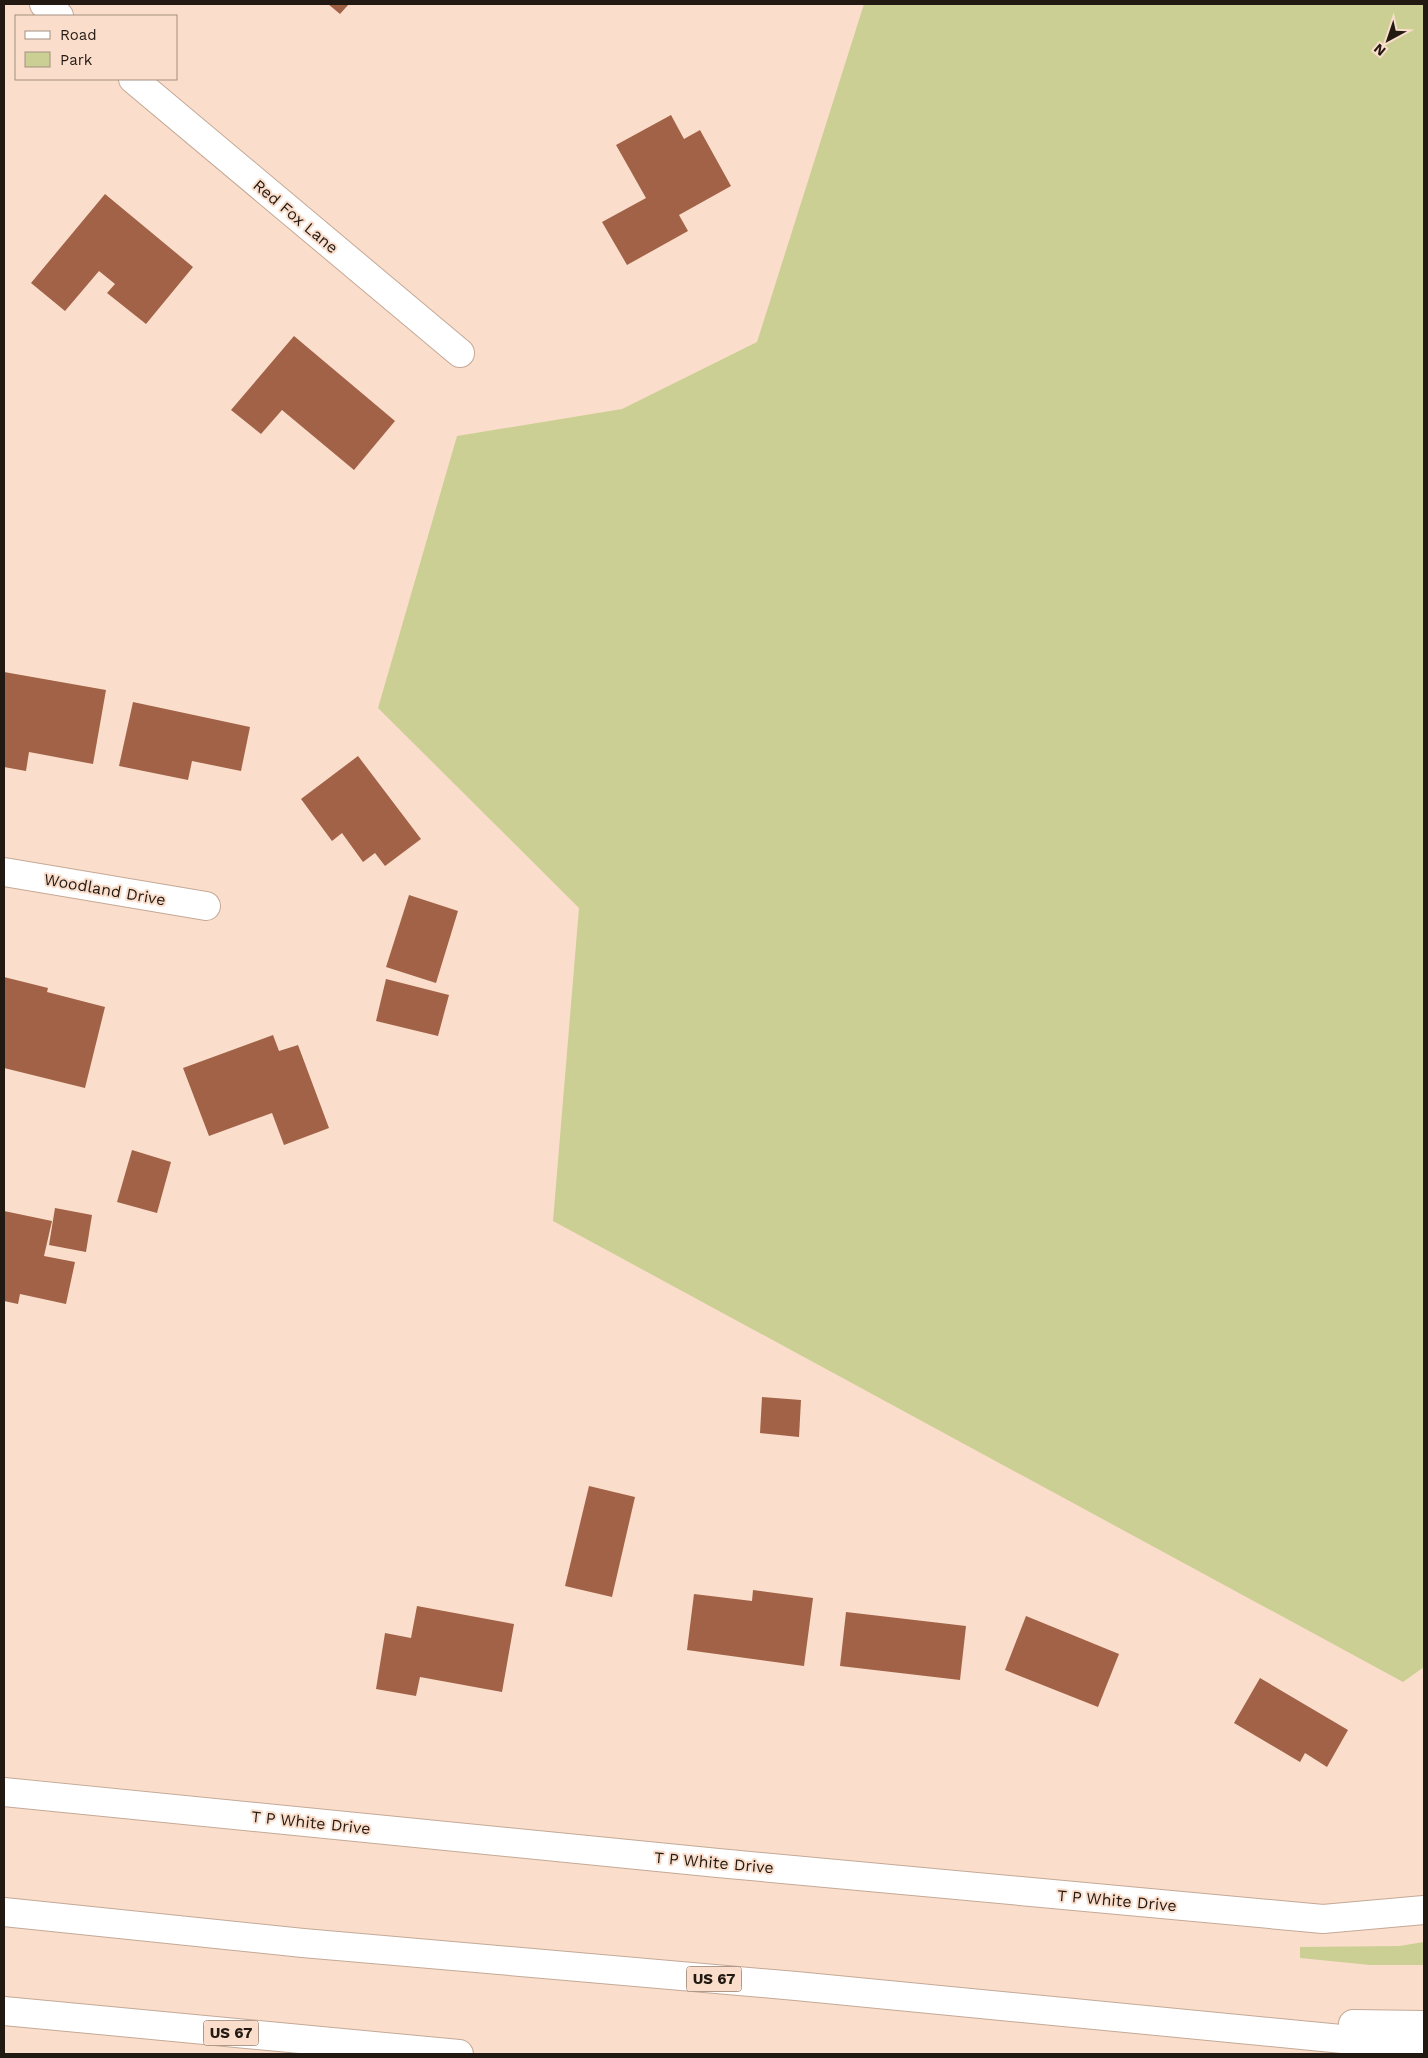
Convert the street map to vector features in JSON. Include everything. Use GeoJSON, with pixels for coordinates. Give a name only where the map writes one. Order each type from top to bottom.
{"type":"FeatureCollection","features":[{"type":"Feature","properties":{"kind":"main road"},"geometry":{"type":"LineString","coordinates":[[44,4],[58,15]]}},
{"type":"Feature","properties":{"kind":"main road","name":"Red Fox Lane"},"geometry":{"type":"LineString","coordinates":[[134,80],[460,353]]}},
{"type":"Feature","properties":{"kind":"main road","name":"Woodland Drive"},"geometry":{"type":"LineString","coordinates":[[4,872],[206,906]]}},
{"type":"Feature","properties":{"kind":"main road","name":"T P White Drive"},"geometry":{"type":"LineString","coordinates":[[4,1792],[718,1863],[1323,1919],[1424,1910]]}},
{"type":"Feature","properties":{"kind":"main road","name":"US 67"},"geometry":{"type":"LineString","coordinates":[[4,1912],[303,1943],[796,1986],[1424,2047]]}},
{"type":"Feature","properties":{"kind":"main road","name":"US 67"},"geometry":{"type":"LineString","coordinates":[[4,2011],[459,2054]]}},
{"type":"Feature","properties":{"kind":"main road"},"geometry":{"type":"LineString","coordinates":[[1196,2024],[1424,2025]]}},
{"type":"Feature","properties":{"kind":"green space"},"geometry":{"type":"Polygon","coordinates":[[[864,4],[1424,4],[1424,1667],[1403,1682],[553,1221],[579,908],[378,708],[457,436],[622,409],[757,342],[864,4]]]}},
{"type":"Feature","properties":{"kind":"green space"},"geometry":{"type":"Polygon","coordinates":[[[1424,1942],[1424,1965],[1370,1965],[1300,1958],[1300,1947],[1399,1946],[1424,1942]]]}},
{"type":"Feature","properties":{"kind":"building"},"geometry":{"type":"Polygon","coordinates":[[[328,4],[349,4],[340,14],[328,4]]]}},
{"type":"Feature","properties":{"kind":"building"},"geometry":{"type":"Polygon","coordinates":[[[671,115],[684,139],[700,130],[731,186],[679,215],[688,231],[627,265],[602,222],[646,198],[616,145],[671,115]]]}},
{"type":"Feature","properties":{"kind":"building"},"geometry":{"type":"Polygon","coordinates":[[[105,194],[193,267],[146,324],[107,293],[115,284],[99,271],[65,311],[31,283],[105,194]]]}},
{"type":"Feature","properties":{"kind":"building"},"geometry":{"type":"Polygon","coordinates":[[[294,336],[395,421],[354,470],[282,410],[261,434],[231,410],[294,336]]]}},
{"type":"Feature","properties":{"kind":"building"},"geometry":{"type":"Polygon","coordinates":[[[4,672],[106,690],[93,764],[29,752],[26,771],[4,767],[4,672]]]}},
{"type":"Feature","properties":{"kind":"building"},"geometry":{"type":"Polygon","coordinates":[[[133,702],[250,727],[241,771],[192,761],[188,780],[119,766],[133,702]]]}},
{"type":"Feature","properties":{"kind":"building"},"geometry":{"type":"Polygon","coordinates":[[[358,756],[421,839],[385,866],[375,853],[363,862],[342,833],[332,841],[301,799],[358,756]]]}},
{"type":"Feature","properties":{"kind":"building"},"geometry":{"type":"Polygon","coordinates":[[[409,895],[458,911],[436,983],[386,967],[409,895]]]}},
{"type":"Feature","properties":{"kind":"building"},"geometry":{"type":"Polygon","coordinates":[[[4,977],[48,988],[47,992],[105,1007],[85,1088],[4,1068],[4,977]]]}},
{"type":"Feature","properties":{"kind":"building"},"geometry":{"type":"Polygon","coordinates":[[[386,979],[449,995],[438,1036],[376,1021],[386,979]]]}},
{"type":"Feature","properties":{"kind":"building"},"geometry":{"type":"Polygon","coordinates":[[[273,1035],[279,1051],[298,1045],[329,1128],[284,1145],[272,1113],[209,1136],[183,1068],[273,1035]]]}},
{"type":"Feature","properties":{"kind":"building"},"geometry":{"type":"Polygon","coordinates":[[[132,1150],[171,1162],[157,1213],[117,1202],[132,1150]]]}},
{"type":"Feature","properties":{"kind":"building"},"geometry":{"type":"Polygon","coordinates":[[[55,1208],[92,1215],[86,1252],[49,1245],[55,1208]]]}},
{"type":"Feature","properties":{"kind":"building"},"geometry":{"type":"Polygon","coordinates":[[[4,1211],[52,1221],[44,1256],[75,1262],[66,1304],[20,1294],[18,1304],[4,1301],[4,1211]]]}},
{"type":"Feature","properties":{"kind":"building"},"geometry":{"type":"Polygon","coordinates":[[[762,1397],[801,1400],[799,1437],[760,1433],[762,1397]]]}},
{"type":"Feature","properties":{"kind":"building"},"geometry":{"type":"Polygon","coordinates":[[[589,1486],[635,1497],[612,1597],[565,1586],[589,1486]]]}},
{"type":"Feature","properties":{"kind":"building"},"geometry":{"type":"Polygon","coordinates":[[[753,1590],[813,1598],[804,1666],[687,1650],[694,1594],[752,1601],[753,1590]]]}},
{"type":"Feature","properties":{"kind":"building"},"geometry":{"type":"Polygon","coordinates":[[[417,1606],[514,1624],[502,1692],[420,1677],[416,1696],[376,1689],[385,1633],[411,1638],[417,1606]]]}},
{"type":"Feature","properties":{"kind":"building"},"geometry":{"type":"Polygon","coordinates":[[[846,1612],[966,1626],[960,1680],[840,1666],[846,1612]]]}},
{"type":"Feature","properties":{"kind":"building"},"geometry":{"type":"Polygon","coordinates":[[[1026,1616],[1119,1654],[1098,1707],[1005,1670],[1026,1616]]]}},
{"type":"Feature","properties":{"kind":"building"},"geometry":{"type":"Polygon","coordinates":[[[1260,1678],[1348,1730],[1327,1767],[1305,1753],[1300,1762],[1234,1723],[1260,1678]]]}}]}
